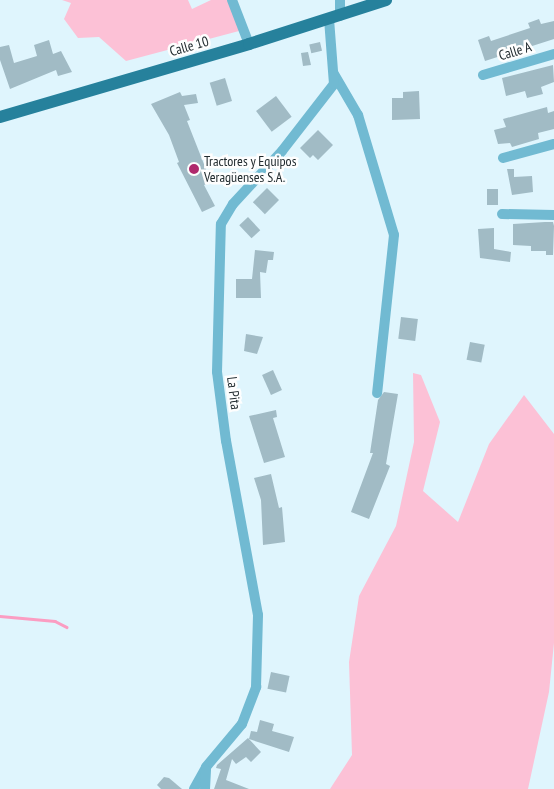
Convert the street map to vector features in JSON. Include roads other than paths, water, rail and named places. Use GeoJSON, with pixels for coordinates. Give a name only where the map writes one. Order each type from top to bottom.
{"type":"FeatureCollection","features":[{"type":"Feature","properties":{"kind":"main road","name":"Calle 10"},"geometry":{"type":"LineString","coordinates":[[0,117],[248,44],[386,0]]}},
{"type":"Feature","properties":{"kind":"street"},"geometry":{"type":"LineString","coordinates":[[232,0],[248,44]]}},
{"type":"Feature","properties":{"kind":"street","name":"La Pita"},"geometry":{"type":"LineString","coordinates":[[194,789],[206,767],[242,724],[256,687],[258,615],[226,440],[218,372],[221,224],[233,204],[282,151],[334,84],[334,17],[340,0]]}},
{"type":"Feature","properties":{"kind":"street","name":"Calle A"},"geometry":{"type":"LineString","coordinates":[[484,75],[554,54]]}},
{"type":"Feature","properties":{"kind":"street"},"geometry":{"type":"LineString","coordinates":[[333,72],[358,115],[394,235],[376,393]]}},
{"type":"Feature","properties":{"kind":"street"},"geometry":{"type":"LineString","coordinates":[[503,158],[554,144]]}},
{"type":"Feature","properties":{"kind":"street"},"geometry":{"type":"LineString","coordinates":[[502,214],[554,215]]}},
{"type":"Feature","properties":{"kind":"street"},"geometry":{"type":"LineString","coordinates":[[205,789],[206,767]]}},
{"type":"Feature","properties":{"kind":"waterway"},"geometry":{"type":"LineString","coordinates":[[0,616],[55,621],[67,627]]}},
{"type":"Feature","properties":{"kind":"place","name":"Tractores y Equipos Veragüenses S.A."},"geometry":{"type":"Point","coordinates":[194,169]}}]}
